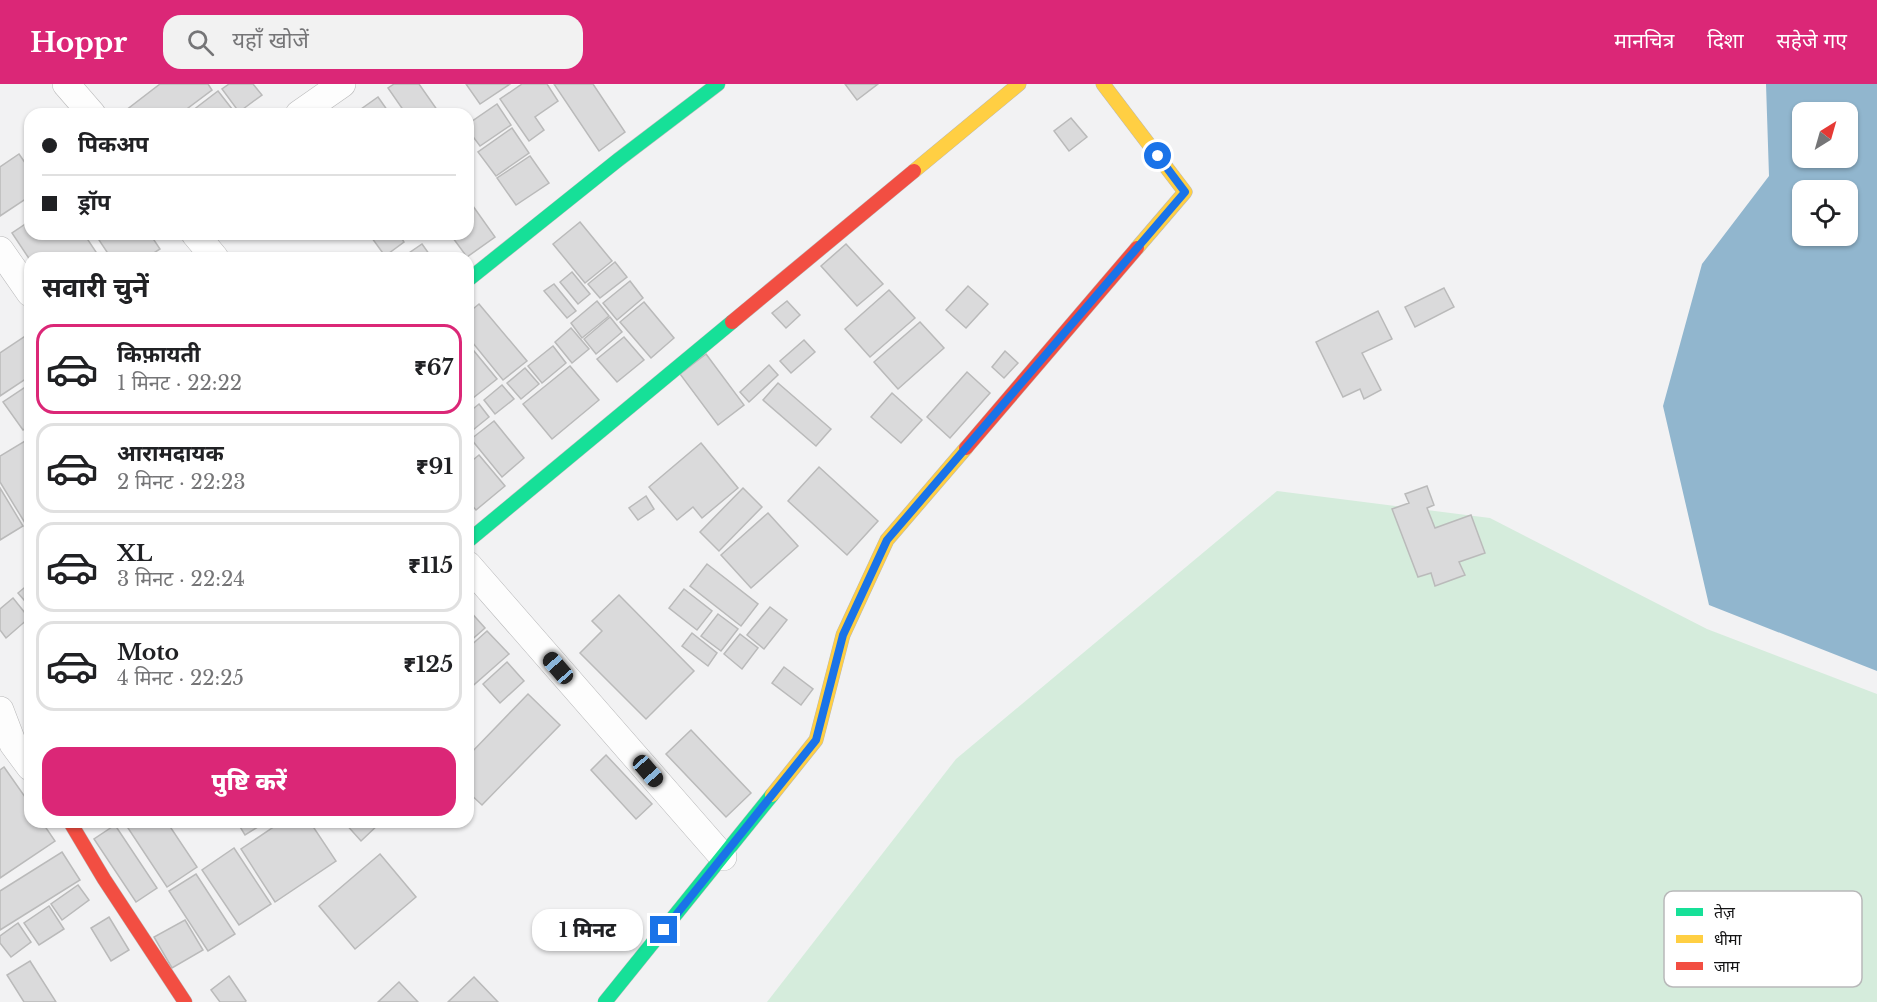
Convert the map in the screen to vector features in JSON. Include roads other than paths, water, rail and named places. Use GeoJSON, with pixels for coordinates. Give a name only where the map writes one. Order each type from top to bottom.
{"type":"FeatureCollection","features":[{"type":"Feature","properties":{"kind":"street"},"geometry":{"type":"LineString","coordinates":[[66,84],[87,108]]}},
{"type":"Feature","properties":{"kind":"street"},"geometry":{"type":"LineString","coordinates":[[308,108],[342,84]]}},
{"type":"Feature","properties":{"kind":"street"},"geometry":{"type":"LineString","coordinates":[[474,275],[618,160],[718,84]]}},
{"type":"Feature","properties":{"kind":"street"},"geometry":{"type":"LineString","coordinates":[[474,536],[1019,84]]}},
{"type":"Feature","properties":{"kind":"street"},"geometry":{"type":"LineString","coordinates":[[604,1002],[816,740],[843,635],[887,540],[1185,192],[1103,84]]}},
{"type":"Feature","properties":{"kind":"street"},"geometry":{"type":"LineString","coordinates":[[200,240],[210,252]]}},
{"type":"Feature","properties":{"kind":"street"},"geometry":{"type":"LineString","coordinates":[[0,250],[24,284]]}},
{"type":"Feature","properties":{"kind":"street"},"geometry":{"type":"LineString","coordinates":[[474,572],[723,857]]}},
{"type":"Feature","properties":{"kind":"street"},"geometry":{"type":"LineString","coordinates":[[0,710],[7,748],[24,762]]}},
{"type":"Feature","properties":{"kind":"street"},"geometry":{"type":"LineString","coordinates":[[81,828],[104,879],[185,1002]]}},
{"type":"Feature","properties":{"kind":"water"},"geometry":{"type":"Polygon","coordinates":[[[1766,84],[1877,84],[1877,671],[1709,605],[1663,406],[1702,264],[1769,176],[1766,84]]]}}]}
